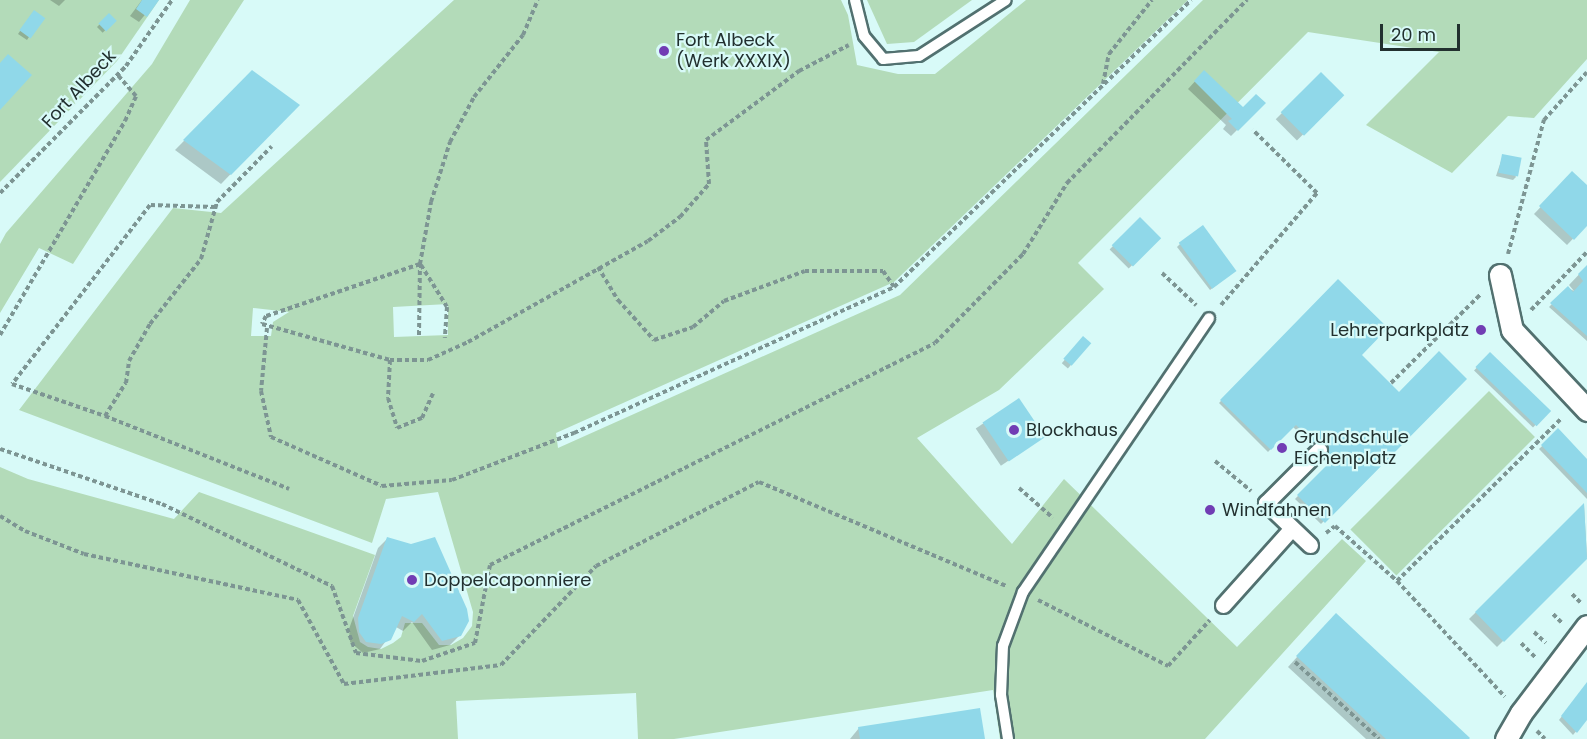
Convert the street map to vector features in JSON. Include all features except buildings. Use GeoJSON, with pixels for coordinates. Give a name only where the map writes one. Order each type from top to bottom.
{"type":"FeatureCollection","features":[{"type":"Feature","properties":{"kind":"street"},"geometry":{"type":"LineString","coordinates":[[1500,275],[1512,330],[1583,405]]}},
{"type":"Feature","properties":{"kind":"street"},"geometry":{"type":"LineString","coordinates":[[1310,545],[1266,503],[1319,450]]}},
{"type":"Feature","properties":{"kind":"street"},"geometry":{"type":"LineString","coordinates":[[1223,605],[1292,528]]}},
{"type":"Feature","properties":{"kind":"street"},"geometry":{"type":"LineString","coordinates":[[1506,739],[1521,713],[1587,626]]}},
{"type":"Feature","properties":{"kind":"lane"},"geometry":{"type":"LineString","coordinates":[[855,0],[864,36],[883,59],[919,56],[1006,0]]}},
{"type":"Feature","properties":{"kind":"lane"},"geometry":{"type":"LineString","coordinates":[[1008,739],[1001,695],[1003,646],[1023,592],[1209,318]]}},
{"type":"Feature","properties":{"kind":"path","name":"Fort Albeck"},"geometry":{"type":"LineString","coordinates":[[0,193],[118,75],[172,0]]}},
{"type":"Feature","properties":{"kind":"path"},"geometry":{"type":"LineString","coordinates":[[419,335],[420,264],[431,202],[450,142],[474,96],[523,35],[538,0]]}},
{"type":"Feature","properties":{"kind":"path"},"geometry":{"type":"LineString","coordinates":[[1103,85],[1108,54],[1152,0]]}},
{"type":"Feature","properties":{"kind":"path"},"geometry":{"type":"LineString","coordinates":[[267,328],[261,391],[271,437],[382,486],[452,480],[563,438],[894,287],[1191,0]]}},
{"type":"Feature","properties":{"kind":"path"},"geometry":{"type":"LineString","coordinates":[[0,449],[50,464],[162,504],[332,586],[356,653],[422,661],[475,643],[490,565],[935,343],[1023,254],[1067,183],[1247,0]]}},
{"type":"Feature","properties":{"kind":"path"},"geometry":{"type":"LineString","coordinates":[[420,264],[266,316],[262,324],[267,328],[390,360],[428,360],[468,342],[648,241],[680,216],[709,184],[706,140],[800,71],[864,36]]}},
{"type":"Feature","properties":{"kind":"path"},"geometry":{"type":"LineString","coordinates":[[1391,383],[1500,275],[1516,232],[1544,120],[1587,72]]}},
{"type":"Feature","properties":{"kind":"path"},"geometry":{"type":"LineString","coordinates":[[0,335],[125,121],[136,96],[118,75]]}},
{"type":"Feature","properties":{"kind":"path"},"geometry":{"type":"LineString","coordinates":[[1162,273],[1209,318],[1317,193],[1253,130]]}},
{"type":"Feature","properties":{"kind":"path"},"geometry":{"type":"LineString","coordinates":[[105,416],[126,383],[129,361],[150,324],[201,259],[215,207],[272,146]]}},
{"type":"Feature","properties":{"kind":"path"},"geometry":{"type":"LineString","coordinates":[[215,207],[150,205],[12,384],[105,416],[289,489]]}},
{"type":"Feature","properties":{"kind":"path"},"geometry":{"type":"LineString","coordinates":[[1512,330],[1587,252]]}},
{"type":"Feature","properties":{"kind":"path"},"geometry":{"type":"LineString","coordinates":[[420,264],[447,307],[446,338]]}},
{"type":"Feature","properties":{"kind":"path"},"geometry":{"type":"LineString","coordinates":[[598,267],[618,300],[654,340],[693,327],[724,301],[805,271],[883,271],[894,287]]}},
{"type":"Feature","properties":{"kind":"path"},"geometry":{"type":"LineString","coordinates":[[390,360],[388,398],[397,428],[422,418],[433,393]]}},
{"type":"Feature","properties":{"kind":"path"},"geometry":{"type":"LineString","coordinates":[[1396,581],[1583,405]]}},
{"type":"Feature","properties":{"kind":"path"},"geometry":{"type":"LineString","coordinates":[[1215,461],[1266,503]]}},
{"type":"Feature","properties":{"kind":"path"},"geometry":{"type":"LineString","coordinates":[[0,516],[25,531],[84,554],[298,600],[344,684],[501,665],[596,566],[759,482],[1023,592],[1168,666],[1223,605]]}},
{"type":"Feature","properties":{"kind":"path"},"geometry":{"type":"LineString","coordinates":[[1019,488],[1067,530]]}},
{"type":"Feature","properties":{"kind":"path"},"geometry":{"type":"LineString","coordinates":[[1310,545],[1335,526],[1396,581],[1545,739]]}},
{"type":"Feature","properties":{"kind":"path"},"geometry":{"type":"LineString","coordinates":[[1295,662],[1379,739]]}},
{"type":"Feature","properties":{"kind":"green space"},"geometry":{"type":"Polygon","coordinates":[[[0,0],[159,0],[117,61],[0,182],[0,0]]]}},
{"type":"Feature","properties":{"kind":"green space"},"geometry":{"type":"Polygon","coordinates":[[[190,0],[244,0],[73,264],[39,248],[0,313],[0,244],[6,233],[152,64],[190,0]]]}},
{"type":"Feature","properties":{"kind":"green space"},"geometry":{"type":"Polygon","coordinates":[[[454,0],[841,0],[848,15],[857,65],[898,74],[935,74],[1026,0],[1188,0],[894,282],[556,433],[558,448],[900,295],[1203,0],[1587,0],[1587,59],[1534,118],[1508,116],[1452,173],[1366,125],[1439,52],[1308,32],[1078,263],[1104,289],[999,390],[917,438],[1012,544],[1064,479],[1237,647],[1342,539],[1366,561],[1205,739],[1000,739],[993,690],[674,739],[638,739],[636,693],[456,701],[458,739],[0,739],[0,467],[28,479],[174,519],[199,492],[375,555],[353,616],[360,642],[368,647],[381,649],[393,643],[401,637],[405,623],[422,623],[439,645],[451,645],[463,638],[472,626],[473,612],[438,492],[386,499],[372,543],[19,410],[173,208],[221,213],[454,0]],[[448,304],[393,307],[394,337],[448,335],[448,304]],[[253,308],[251,336],[271,336],[273,322],[289,312],[253,308]]]}},
{"type":"Feature","properties":{"kind":"green space"},"geometry":{"type":"Polygon","coordinates":[[[867,0],[972,0],[914,42],[887,44],[867,0]]]}},
{"type":"Feature","properties":{"kind":"green space"},"geometry":{"type":"Polygon","coordinates":[[[1489,391],[1535,437],[1396,576],[1350,530],[1489,391]]]}},
{"type":"Feature","properties":{"kind":"place","name":"Fort Albeck (Werk XXXIX)"},"geometry":{"type":"Point","coordinates":[664,51]}},
{"type":"Feature","properties":{"kind":"place","name":"Lehrerparkplatz"},"geometry":{"type":"Point","coordinates":[1481,330]}},
{"type":"Feature","properties":{"kind":"place","name":"Blockhaus"},"geometry":{"type":"Point","coordinates":[1014,430]}},
{"type":"Feature","properties":{"kind":"place","name":"Grundschule Eichenplatz"},"geometry":{"type":"Point","coordinates":[1282,448]}},
{"type":"Feature","properties":{"kind":"place","name":"Windfahnen"},"geometry":{"type":"Point","coordinates":[1210,510]}},
{"type":"Feature","properties":{"kind":"place","name":"Doppelcaponniere"},"geometry":{"type":"Point","coordinates":[412,580]}}]}
